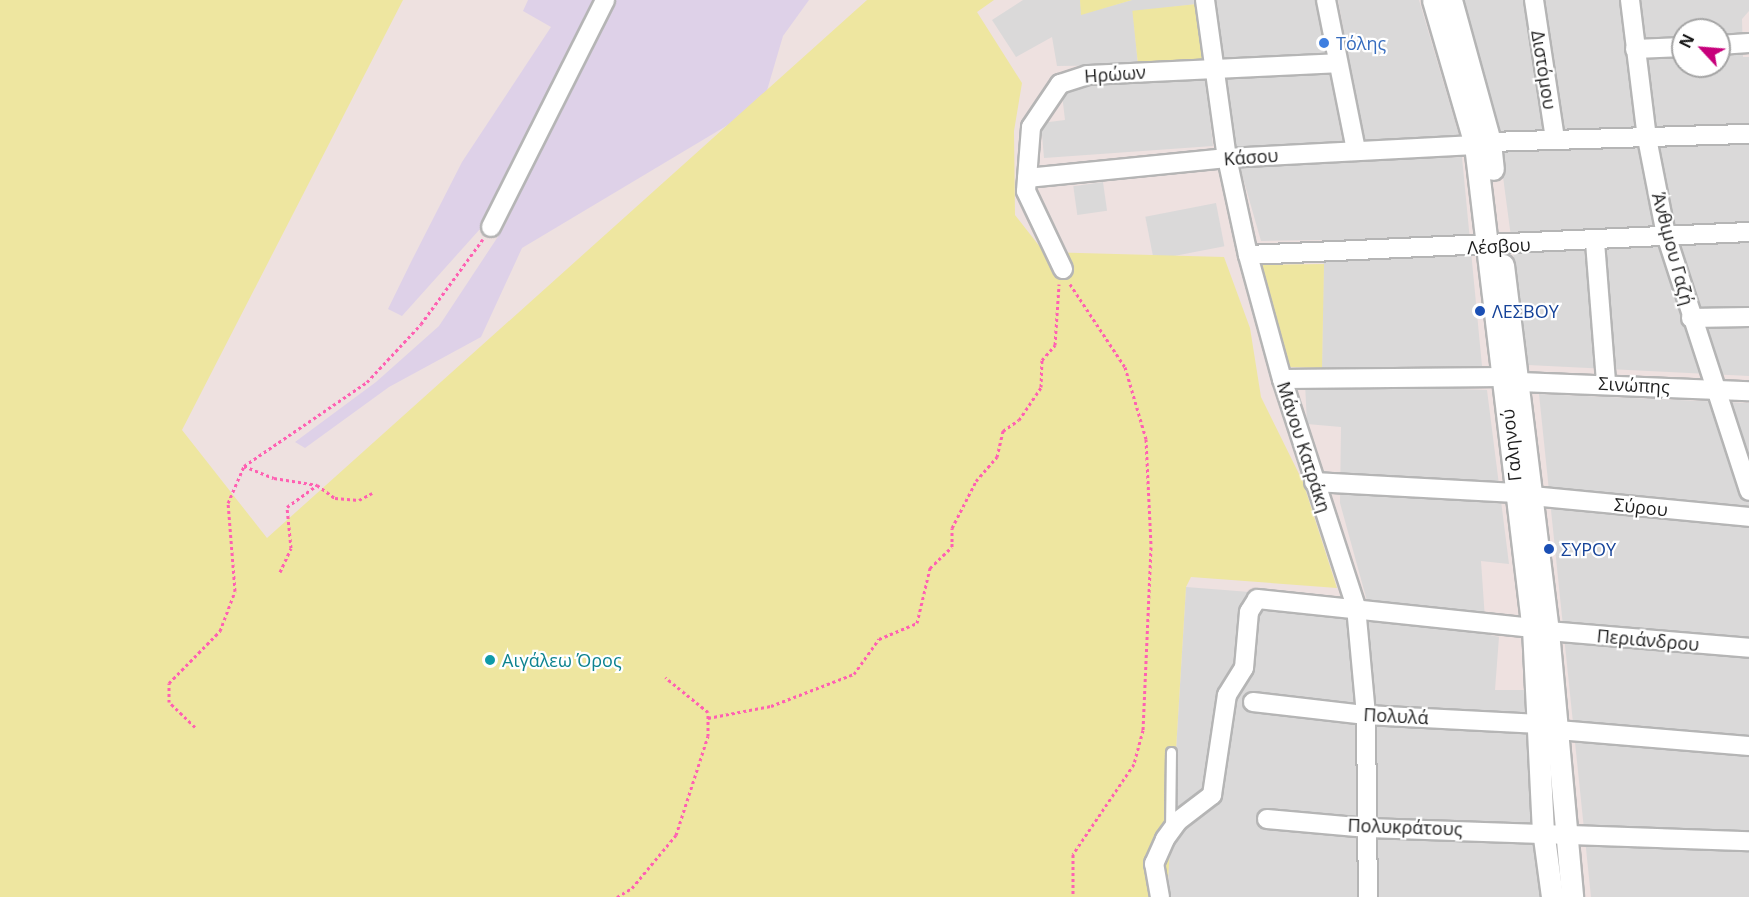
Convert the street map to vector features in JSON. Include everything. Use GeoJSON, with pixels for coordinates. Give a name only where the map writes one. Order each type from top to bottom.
{"type":"FeatureCollection","features":[{"type":"Feature","properties":{"kind":"street"},"geometry":{"type":"LineString","coordinates":[[491,228],[605,0]]}},
{"type":"Feature","properties":{"kind":"street","name":"Μάνου Κατράκη"},"geometry":{"type":"LineString","coordinates":[[1204,0],[1227,158],[1248,255],[1282,379],[1356,608],[1366,715],[1368,897]]}},
{"type":"Feature","properties":{"kind":"street"},"geometry":{"type":"LineString","coordinates":[[1326,0],[1356,150]]}},
{"type":"Feature","properties":{"kind":"street","name":"Γαληνού"},"geometry":{"type":"LineString","coordinates":[[1433,0],[1483,143]]}},
{"type":"Feature","properties":{"kind":"street","name":"Γαληνού"},"geometry":{"type":"LineString","coordinates":[[1451,0],[1483,143],[1512,379],[1549,727],[1567,833],[1572,897]]}},
{"type":"Feature","properties":{"kind":"street","name":"Διστόμου"},"geometry":{"type":"LineString","coordinates":[[1534,0],[1555,140]]}},
{"type":"Feature","properties":{"kind":"street","name":"Άνθιμου Γαζή"},"geometry":{"type":"LineString","coordinates":[[1630,0],[1647,138],[1666,235],[1691,318],[1749,491]]}},
{"type":"Feature","properties":{"kind":"street"},"geometry":{"type":"LineString","coordinates":[[1731,44],[1749,43]]}},
{"type":"Feature","properties":{"kind":"street"},"geometry":{"type":"LineString","coordinates":[[1635,49],[1671,48]]}},
{"type":"Feature","properties":{"kind":"street","name":"Ηρώων"},"geometry":{"type":"LineString","coordinates":[[1064,270],[1031,207],[1027,178],[1031,127],[1060,84],[1087,75],[1215,67],[1338,63]]}},
{"type":"Feature","properties":{"kind":"street","name":"Κάσου"},"geometry":{"type":"LineString","coordinates":[[1027,178],[1227,158],[1356,150],[1555,140],[1749,134]]}},
{"type":"Feature","properties":{"kind":"street","name":"Λέσβου"},"geometry":{"type":"LineString","coordinates":[[1248,255],[1595,242],[1666,235],[1749,232]]}},
{"type":"Feature","properties":{"kind":"street"},"geometry":{"type":"LineString","coordinates":[[1595,242],[1606,383]]}},
{"type":"Feature","properties":{"kind":"street"},"geometry":{"type":"LineString","coordinates":[[1691,318],[1749,317]]}},
{"type":"Feature","properties":{"kind":"street","name":"Σινώπης"},"geometry":{"type":"LineString","coordinates":[[1282,379],[1512,379],[1749,391]]}},
{"type":"Feature","properties":{"kind":"street","name":"Σύρου"},"geometry":{"type":"LineString","coordinates":[[1314,482],[1524,494],[1749,517]]}},
{"type":"Feature","properties":{"kind":"street","name":"Περιάνδρου"},"geometry":{"type":"LineString","coordinates":[[1170,832],[1212,795],[1227,695],[1244,668],[1251,605],[1257,600],[1356,608],[1540,630],[1749,648]]}},
{"type":"Feature","properties":{"kind":"street","name":"Πολυλά"},"geometry":{"type":"LineString","coordinates":[[1253,702],[1366,715],[1549,727],[1749,746]]}},
{"type":"Feature","properties":{"kind":"street","name":"Γαληνού"},"geometry":{"type":"LineString","coordinates":[[1549,727],[1543,830],[1552,897]]}},
{"type":"Feature","properties":{"kind":"street","name":"Πολυκράτους"},"geometry":{"type":"LineString","coordinates":[[1268,819],[1368,828],[1543,830],[1567,833]]}},
{"type":"Feature","properties":{"kind":"street"},"geometry":{"type":"LineString","coordinates":[[1160,897],[1154,864],[1170,832]]}},
{"type":"Feature","properties":{"kind":"street"},"geometry":{"type":"LineString","coordinates":[[1567,833],[1749,840]]}},
{"type":"Feature","properties":{"kind":"lane"},"geometry":{"type":"LineString","coordinates":[[1170,832],[1171,752]]}},
{"type":"Feature","properties":{"kind":"path"},"geometry":{"type":"LineString","coordinates":[[195,727],[169,702],[169,683],[220,632],[235,591],[228,503],[244,466],[367,382],[421,324],[491,228]]}},
{"type":"Feature","properties":{"kind":"path"},"geometry":{"type":"LineString","coordinates":[[708,718],[771,706],[854,674],[879,639],[917,622],[930,568],[952,547],[952,528],[976,480],[997,457],[1003,432],[1019,420],[1041,387],[1042,360],[1055,345],[1059,279],[1064,270],[1125,367],[1146,439],[1151,547],[1143,730],[1134,764],[1073,854],[1073,897]]}},
{"type":"Feature","properties":{"kind":"path"},"geometry":{"type":"LineString","coordinates":[[244,466],[274,478],[317,485],[335,498],[359,500],[372,493]]}},
{"type":"Feature","properties":{"kind":"path"},"geometry":{"type":"LineString","coordinates":[[280,572],[291,548],[287,507],[317,485]]}},
{"type":"Feature","properties":{"kind":"path"},"geometry":{"type":"LineString","coordinates":[[617,897],[632,888],[676,835],[708,736],[708,712],[666,677]]}},
{"type":"Feature","properties":{"kind":"shaded area"},"geometry":{"type":"Polygon","coordinates":[[[0,0],[403,0],[182,430],[267,538],[867,0],[994,0],[977,12],[1022,83],[1014,131],[1015,215],[1044,252],[1224,257],[1250,328],[1261,397],[1303,482],[1337,588],[1191,577],[1186,587],[1167,897],[0,897],[0,0]]]}},
{"type":"Feature","properties":{"kind":"shaded area"},"geometry":{"type":"Polygon","coordinates":[[[528,0],[593,0],[480,229],[402,316],[388,309],[462,162],[551,27],[523,11],[528,0]]]}},
{"type":"Feature","properties":{"kind":"shaded area"},"geometry":{"type":"Polygon","coordinates":[[[614,0],[809,0],[783,36],[763,104],[522,248],[481,337],[389,387],[305,448],[295,442],[376,382],[439,326],[503,229],[614,0]]]}},
{"type":"Feature","properties":{"kind":"shaded area"},"geometry":{"type":"Polygon","coordinates":[[[1023,0],[1080,0],[1082,14],[1132,0],[1196,0],[1197,4],[1133,12],[1138,65],[1057,66],[1052,37],[1016,57],[992,20],[1023,0]]]}},
{"type":"Feature","properties":{"kind":"shaded area"},"geometry":{"type":"Polygon","coordinates":[[[1080,0],[1132,0],[1081,15],[1080,0]]]}},
{"type":"Feature","properties":{"kind":"shaded area"},"geometry":{"type":"Polygon","coordinates":[[[1214,0],[1316,0],[1343,144],[1235,150],[1214,0]]]}},
{"type":"Feature","properties":{"kind":"shaded area"},"geometry":{"type":"Polygon","coordinates":[[[1338,0],[1419,0],[1459,135],[1364,141],[1338,0]]]}},
{"type":"Feature","properties":{"kind":"shaded area"},"geometry":{"type":"Polygon","coordinates":[[[1463,0],[1749,0],[1749,11],[1742,19],[1743,57],[1749,57],[1749,376],[1528,365],[1496,124],[1463,0]]]}},
{"type":"Feature","properties":{"kind":"shaded area"},"geometry":{"type":"Polygon","coordinates":[[[1197,4],[1203,62],[1138,68],[1132,11],[1197,4]]]}},
{"type":"Feature","properties":{"kind":"shaded area"},"geometry":{"type":"Polygon","coordinates":[[[1206,80],[1213,146],[1044,158],[1041,123],[1065,120],[1061,86],[1206,80]]]}},
{"type":"Feature","properties":{"kind":"shaded area"},"geometry":{"type":"Polygon","coordinates":[[[1462,157],[1482,366],[1322,368],[1324,240],[1261,241],[1239,164],[1462,157]]]}},
{"type":"Feature","properties":{"kind":"shaded area"},"geometry":{"type":"Polygon","coordinates":[[[1103,182],[1107,211],[1077,215],[1073,186],[1103,182]]]}},
{"type":"Feature","properties":{"kind":"shaded area"},"geometry":{"type":"Polygon","coordinates":[[[1216,203],[1224,246],[1154,260],[1145,217],[1216,203]]]}},
{"type":"Feature","properties":{"kind":"shaded area"},"geometry":{"type":"Polygon","coordinates":[[[1324,264],[1322,368],[1286,367],[1261,265],[1324,264]]]}},
{"type":"Feature","properties":{"kind":"shaded area"},"geometry":{"type":"Polygon","coordinates":[[[1305,383],[1487,390],[1509,564],[1481,561],[1486,634],[1499,637],[1495,690],[1524,690],[1541,897],[1167,897],[1186,587],[1367,601],[1340,503],[1341,427],[1307,424],[1305,383]]]}},
{"type":"Feature","properties":{"kind":"shaded area"},"geometry":{"type":"Polygon","coordinates":[[[1539,394],[1749,403],[1749,897],[1591,897],[1539,394]]]}},
{"type":"Feature","properties":{"kind":"place","name":"Τόλης"},"geometry":{"type":"Point","coordinates":[1324,43]}},
{"type":"Feature","properties":{"kind":"place","name":"ΛΕΣΒΟΥ"},"geometry":{"type":"Point","coordinates":[1480,311]}},
{"type":"Feature","properties":{"kind":"place","name":"ΣΥΡΟΥ"},"geometry":{"type":"Point","coordinates":[1549,549]}},
{"type":"Feature","properties":{"kind":"place","name":"Αιγάλεω Όρος"},"geometry":{"type":"Point","coordinates":[490,660]}}]}
